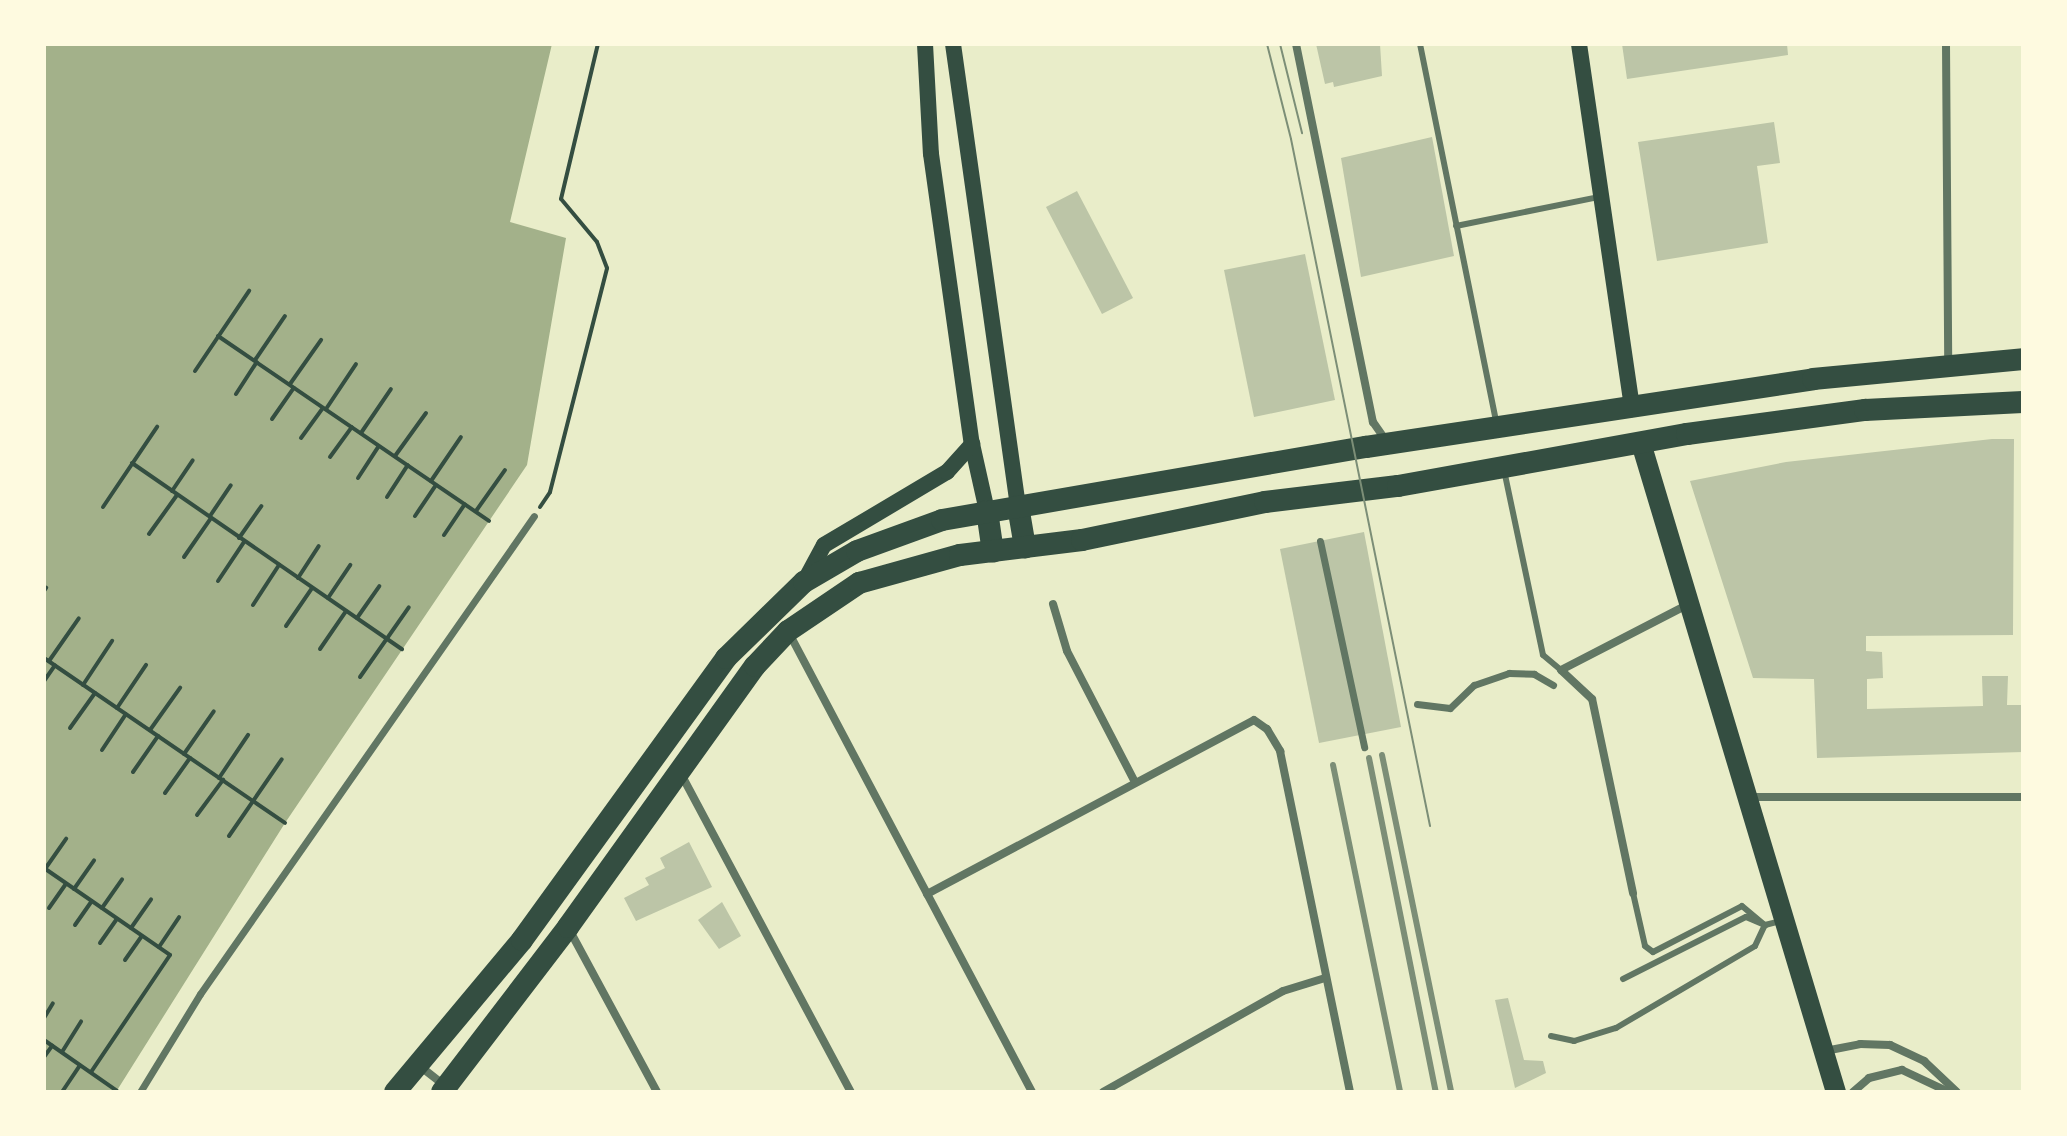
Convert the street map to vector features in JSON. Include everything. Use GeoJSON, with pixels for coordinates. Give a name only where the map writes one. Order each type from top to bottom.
{"type":"FeatureCollection","features":[{"type":"Feature","properties":{"kind":"highway"},"geometry":{"type":"LineString","coordinates":[[395,1092],[522,940],[726,658],[804,582],[894,535],[987,511],[1392,444],[1813,379],[2023,359]]}},
{"type":"Feature","properties":{"kind":"highway"},"geometry":{"type":"LineString","coordinates":[[446,1090],[568,927],[755,666],[788,631],[873,578],[914,565],[1265,502],[1641,443],[1865,410],[2023,402]]}},
{"type":"Feature","properties":{"kind":"highway"},"geometry":{"type":"LineString","coordinates":[[1632,409],[1641,443]]}},
{"type":"Feature","properties":{"kind":"highway"},"geometry":{"type":"LineString","coordinates":[[1018,506],[1025,547]]}},
{"type":"Feature","properties":{"kind":"highway"},"geometry":{"type":"LineString","coordinates":[[987,511],[993,552]]}},
{"type":"Feature","properties":{"kind":"main road"},"geometry":{"type":"LineString","coordinates":[[925,44],[931,154],[972,444],[987,511]]}},
{"type":"Feature","properties":{"kind":"main road"},"geometry":{"type":"LineString","coordinates":[[953,44],[1018,506]]}},
{"type":"Feature","properties":{"kind":"main road"},"geometry":{"type":"LineString","coordinates":[[1579,44],[1598,197],[1632,409]]}},
{"type":"Feature","properties":{"kind":"main road"},"geometry":{"type":"LineString","coordinates":[[1641,443],[1747,797],[1775,923],[1824,1051],[1836,1092]]}},
{"type":"Feature","properties":{"kind":"main road"},"geometry":{"type":"LineString","coordinates":[[804,582],[824,545],[947,472],[972,444]]}},
{"type":"Feature","properties":{"kind":"street"},"geometry":{"type":"LineString","coordinates":[[1296,44],[1373,422],[1392,444]]}},
{"type":"Feature","properties":{"kind":"street"},"geometry":{"type":"LineString","coordinates":[[1946,44],[1948,365]]}},
{"type":"Feature","properties":{"kind":"street"},"geometry":{"type":"LineString","coordinates":[[140,1092],[200,994],[534,516]]}},
{"type":"Feature","properties":{"kind":"street"},"geometry":{"type":"LineString","coordinates":[[1320,541],[1364,747]]}},
{"type":"Feature","properties":{"kind":"street"},"geometry":{"type":"LineString","coordinates":[[1633,893],[1592,699],[1561,670],[1691,603]]}},
{"type":"Feature","properties":{"kind":"street"},"geometry":{"type":"LineString","coordinates":[[1053,604],[1067,651],[1135,782]]}},
{"type":"Feature","properties":{"kind":"street"},"geometry":{"type":"LineString","coordinates":[[788,631],[1032,1092]]}},
{"type":"Feature","properties":{"kind":"street"},"geometry":{"type":"LineString","coordinates":[[1417,704],[1450,708],[1474,685],[1509,673],[1534,674],[1553,685]]}},
{"type":"Feature","properties":{"kind":"street"},"geometry":{"type":"LineString","coordinates":[[927,894],[1254,720],[1267,729],[1280,751],[1350,1092]]}},
{"type":"Feature","properties":{"kind":"street"},"geometry":{"type":"LineString","coordinates":[[679,769],[851,1092]]}},
{"type":"Feature","properties":{"kind":"street"},"geometry":{"type":"LineString","coordinates":[[1747,797],[2023,797]]}},
{"type":"Feature","properties":{"kind":"street"},"geometry":{"type":"LineString","coordinates":[[568,927],[657,1092]]}},
{"type":"Feature","properties":{"kind":"street"},"geometry":{"type":"LineString","coordinates":[[1103,1092],[1283,991],[1325,978]]}},
{"type":"Feature","properties":{"kind":"street"},"geometry":{"type":"LineString","coordinates":[[1824,1051],[1890,1045],[1924,1061],[1957,1092]]}},
{"type":"Feature","properties":{"kind":"street"},"geometry":{"type":"LineString","coordinates":[[416,1064],[446,1090]]}},
{"type":"Feature","properties":{"kind":"street"},"geometry":{"type":"LineString","coordinates":[[1853,1092],[1869,1078],[1902,1070],[1949,1092]]}},
{"type":"Feature","properties":{"kind":"lane"},"geometry":{"type":"LineString","coordinates":[[1420,44],[1497,430]]}},
{"type":"Feature","properties":{"kind":"lane"},"geometry":{"type":"LineString","coordinates":[[1456,226],[1598,197]]}},
{"type":"Feature","properties":{"kind":"lane"},"geometry":{"type":"LineString","coordinates":[[1503,466],[1543,655],[1561,670]]}},
{"type":"Feature","properties":{"kind":"lane"},"geometry":{"type":"LineString","coordinates":[[1633,893],[1645,946],[1653,952],[1742,906],[1775,923]]}},
{"type":"Feature","properties":{"kind":"lane"},"geometry":{"type":"LineString","coordinates":[[1623,979],[1746,917],[1775,923]]}},
{"type":"Feature","properties":{"kind":"lane"},"geometry":{"type":"LineString","coordinates":[[1551,1036],[1574,1041],[1616,1028],[1755,946],[1775,923]]}},
{"type":"Feature","properties":{"kind":"path"},"geometry":{"type":"LineString","coordinates":[[550,492],[607,268],[597,242],[561,199],[598,44]]}},
{"type":"Feature","properties":{"kind":"path"},"geometry":{"type":"LineString","coordinates":[[195,371],[249,291]]}},
{"type":"Feature","properties":{"kind":"path"},"geometry":{"type":"LineString","coordinates":[[236,394],[285,316]]}},
{"type":"Feature","properties":{"kind":"path"},"geometry":{"type":"LineString","coordinates":[[218,336],[489,521]]}},
{"type":"Feature","properties":{"kind":"path"},"geometry":{"type":"LineString","coordinates":[[272,419],[321,340]]}},
{"type":"Feature","properties":{"kind":"path"},"geometry":{"type":"LineString","coordinates":[[301,438],[356,364]]}},
{"type":"Feature","properties":{"kind":"path"},"geometry":{"type":"LineString","coordinates":[[361,433],[391,389]]}},
{"type":"Feature","properties":{"kind":"path"},"geometry":{"type":"LineString","coordinates":[[395,456],[426,413]]}},
{"type":"Feature","properties":{"kind":"path"},"geometry":{"type":"LineString","coordinates":[[103,507],[157,427]]}},
{"type":"Feature","properties":{"kind":"path"},"geometry":{"type":"LineString","coordinates":[[330,457],[352,427]]}},
{"type":"Feature","properties":{"kind":"path"},"geometry":{"type":"LineString","coordinates":[[431,481],[461,437]]}},
{"type":"Feature","properties":{"kind":"path"},"geometry":{"type":"LineString","coordinates":[[358,478],[379,446]]}},
{"type":"Feature","properties":{"kind":"path"},"geometry":{"type":"LineString","coordinates":[[149,534],[193,460]]}},
{"type":"Feature","properties":{"kind":"path"},"geometry":{"type":"LineString","coordinates":[[132,463],[402,649]]}},
{"type":"Feature","properties":{"kind":"path"},"geometry":{"type":"LineString","coordinates":[[387,497],[408,465]]}},
{"type":"Feature","properties":{"kind":"path"},"geometry":{"type":"LineString","coordinates":[[476,511],[505,470]]}},
{"type":"Feature","properties":{"kind":"path"},"geometry":{"type":"LineString","coordinates":[[415,516],[437,484]]}},
{"type":"Feature","properties":{"kind":"path"},"geometry":{"type":"LineString","coordinates":[[184,557],[231,485]]}},
{"type":"Feature","properties":{"kind":"path"},"geometry":{"type":"LineString","coordinates":[[444,535],[465,504]]}},
{"type":"Feature","properties":{"kind":"path"},"geometry":{"type":"LineString","coordinates":[[218,581],[261,506]]}},
{"type":"Feature","properties":{"kind":"path"},"geometry":{"type":"LineString","coordinates":[[298,578],[319,546]]}},
{"type":"Feature","properties":{"kind":"path"},"geometry":{"type":"LineString","coordinates":[[253,605],[279,565]]}},
{"type":"Feature","properties":{"kind":"path"},"geometry":{"type":"LineString","coordinates":[[328,598],[350,565]]}},
{"type":"Feature","properties":{"kind":"path"},"geometry":{"type":"LineString","coordinates":[[357,618],[379,586]]}},
{"type":"Feature","properties":{"kind":"path"},"geometry":{"type":"LineString","coordinates":[[286,626],[312,588]]}},
{"type":"Feature","properties":{"kind":"path"},"geometry":{"type":"LineString","coordinates":[[360,677],[409,607]]}},
{"type":"Feature","properties":{"kind":"path"},"geometry":{"type":"LineString","coordinates":[[320,649],[346,611]]}},
{"type":"Feature","properties":{"kind":"path"},"geometry":{"type":"LineString","coordinates":[[79,618],[47,660],[285,823]]}},
{"type":"Feature","properties":{"kind":"path"},"geometry":{"type":"LineString","coordinates":[[83,685],[112,641]]}},
{"type":"Feature","properties":{"kind":"path"},"geometry":{"type":"LineString","coordinates":[[44,681],[55,665]]}},
{"type":"Feature","properties":{"kind":"path"},"geometry":{"type":"LineString","coordinates":[[117,708],[146,665]]}},
{"type":"Feature","properties":{"kind":"path"},"geometry":{"type":"LineString","coordinates":[[150,730],[180,688]]}},
{"type":"Feature","properties":{"kind":"path"},"geometry":{"type":"LineString","coordinates":[[70,728],[95,693]]}},
{"type":"Feature","properties":{"kind":"path"},"geometry":{"type":"LineString","coordinates":[[184,754],[214,711]]}},
{"type":"Feature","properties":{"kind":"path"},"geometry":{"type":"LineString","coordinates":[[102,750],[126,714]]}},
{"type":"Feature","properties":{"kind":"path"},"geometry":{"type":"LineString","coordinates":[[197,815],[248,735]]}},
{"type":"Feature","properties":{"kind":"path"},"geometry":{"type":"LineString","coordinates":[[133,772],[158,736]]}},
{"type":"Feature","properties":{"kind":"path"},"geometry":{"type":"LineString","coordinates":[[165,793],[190,758]]}},
{"type":"Feature","properties":{"kind":"path"},"geometry":{"type":"LineString","coordinates":[[229,836],[282,759]]}},
{"type":"Feature","properties":{"kind":"path"},"geometry":{"type":"LineString","coordinates":[[66,839],[44,868],[170,955],[91,1072]]}},
{"type":"Feature","properties":{"kind":"path"},"geometry":{"type":"LineString","coordinates":[[74,889],[94,860]]}},
{"type":"Feature","properties":{"kind":"path"},"geometry":{"type":"LineString","coordinates":[[102,908],[122,879]]}},
{"type":"Feature","properties":{"kind":"path"},"geometry":{"type":"LineString","coordinates":[[49,908],[67,883]]}},
{"type":"Feature","properties":{"kind":"path"},"geometry":{"type":"LineString","coordinates":[[131,928],[151,899]]}},
{"type":"Feature","properties":{"kind":"path"},"geometry":{"type":"LineString","coordinates":[[75,925],[92,901]]}},
{"type":"Feature","properties":{"kind":"path"},"geometry":{"type":"LineString","coordinates":[[159,947],[179,917]]}},
{"type":"Feature","properties":{"kind":"path"},"geometry":{"type":"LineString","coordinates":[[100,943],[117,919]]}},
{"type":"Feature","properties":{"kind":"path"},"geometry":{"type":"LineString","coordinates":[[125,960],[142,936]]}},
{"type":"Feature","properties":{"kind":"path"},"geometry":{"type":"LineString","coordinates":[[44,1018],[53,1003]]}},
{"type":"Feature","properties":{"kind":"path"},"geometry":{"type":"LineString","coordinates":[[62,1052],[81,1022]]}},
{"type":"Feature","properties":{"kind":"path"},"geometry":{"type":"LineString","coordinates":[[44,1040],[117,1091]]}},
{"type":"Feature","properties":{"kind":"path"},"geometry":{"type":"LineString","coordinates":[[44,1057],[52,1045]]}},
{"type":"Feature","properties":{"kind":"path"},"geometry":{"type":"LineString","coordinates":[[62,1092],[80,1065]]}},
{"type":"Feature","properties":{"kind":"shaded area"},"geometry":{"type":"Polygon","coordinates":[[[44,44],[552,44],[510,222],[566,238],[527,465],[285,823],[116,1092],[44,1092],[44,44]]]}},
{"type":"Feature","properties":{"kind":"building"},"geometry":{"type":"Polygon","coordinates":[[[1316,44],[1380,44],[1382,76],[1334,87],[1333,82],[1325,84],[1316,44]]]}},
{"type":"Feature","properties":{"kind":"building"},"geometry":{"type":"Polygon","coordinates":[[[1622,44],[1787,44],[1788,55],[1627,79],[1622,44]]]}},
{"type":"Feature","properties":{"kind":"building"},"geometry":{"type":"Polygon","coordinates":[[[1774,122],[1780,163],[1757,166],[1768,243],[1657,261],[1638,142],[1774,122]]]}},
{"type":"Feature","properties":{"kind":"building"},"geometry":{"type":"Polygon","coordinates":[[[1432,137],[1454,256],[1361,277],[1341,158],[1432,137]]]}},
{"type":"Feature","properties":{"kind":"building"},"geometry":{"type":"Polygon","coordinates":[[[1077,191],[1133,298],[1102,314],[1046,207],[1077,191]]]}},
{"type":"Feature","properties":{"kind":"building"},"geometry":{"type":"Polygon","coordinates":[[[1305,254],[1335,400],[1254,417],[1224,270],[1305,254]]]}},
{"type":"Feature","properties":{"kind":"building"},"geometry":{"type":"Polygon","coordinates":[[[2014,439],[2013,635],[1866,636],[1866,651],[1882,652],[1883,678],[1867,679],[1867,709],[1983,706],[1982,676],[2008,676],[2007,705],[2023,705],[2023,752],[1817,758],[1814,679],[1753,678],[1690,481],[1786,462],[2014,439]]]}},
{"type":"Feature","properties":{"kind":"building"},"geometry":{"type":"Polygon","coordinates":[[[1364,532],[1401,727],[1319,743],[1280,549],[1364,532]]]}},
{"type":"Feature","properties":{"kind":"building"},"geometry":{"type":"Polygon","coordinates":[[[689,842],[712,887],[636,921],[624,898],[649,885],[645,878],[665,868],[660,858],[689,842]]]}},
{"type":"Feature","properties":{"kind":"building"},"geometry":{"type":"Polygon","coordinates":[[[722,902],[741,936],[719,949],[698,920],[722,902]]]}},
{"type":"Feature","properties":{"kind":"building"},"geometry":{"type":"Polygon","coordinates":[[[1508,998],[1524,1060],[1543,1061],[1546,1073],[1515,1088],[1495,1000],[1508,998]]]}},
{"type":"Feature","properties":{"kind":"tram line"},"geometry":{"type":"LineString","coordinates":[[1267,44],[1291,139],[1430,826]]}},
{"type":"Feature","properties":{"kind":"tram line"},"geometry":{"type":"LineString","coordinates":[[1280,44],[1302,133]]}},
{"type":"Feature","properties":{"kind":"railway"},"geometry":{"type":"LineString","coordinates":[[1382,755],[1451,1092]]}},
{"type":"Feature","properties":{"kind":"railway"},"geometry":{"type":"LineString","coordinates":[[1369,758],[1436,1092]]}},
{"type":"Feature","properties":{"kind":"railway"},"geometry":{"type":"LineString","coordinates":[[1333,765],[1400,1092]]}}]}
